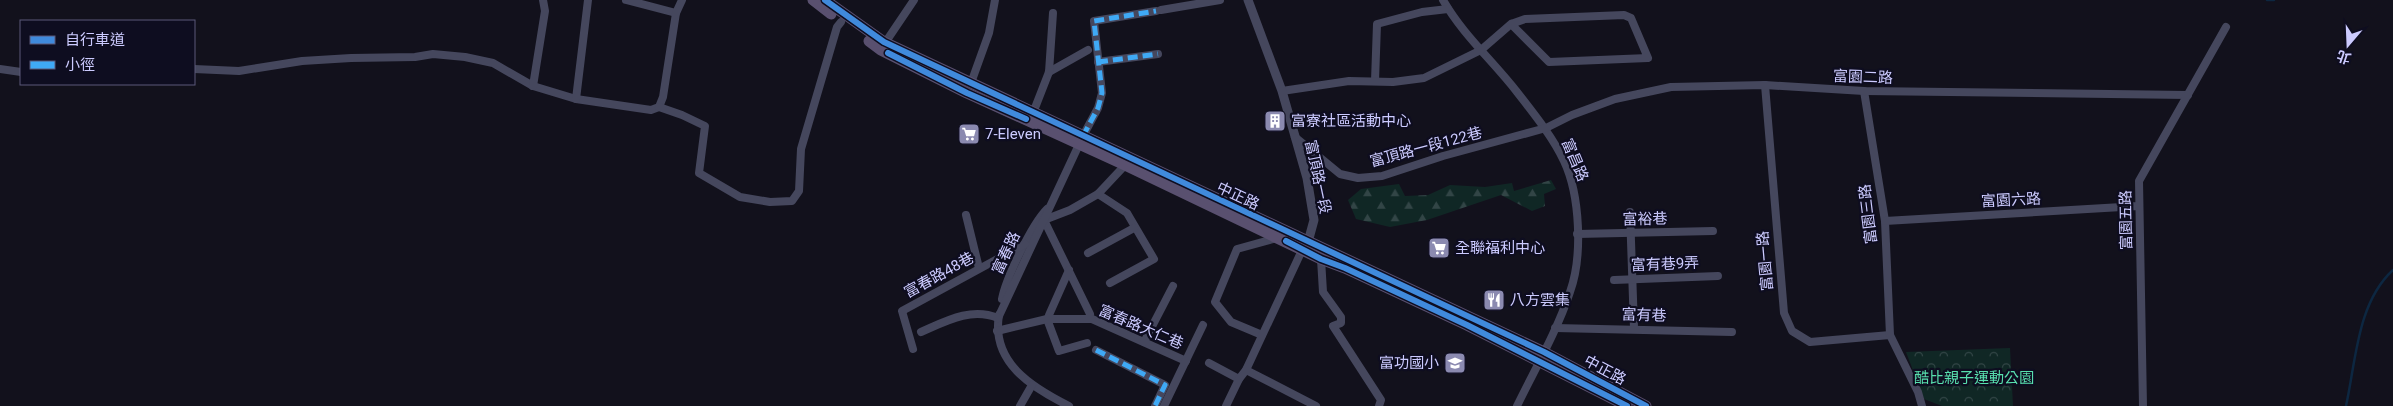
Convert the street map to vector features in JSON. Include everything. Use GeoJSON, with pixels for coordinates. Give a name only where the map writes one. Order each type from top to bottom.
{"type":"FeatureCollection","features":[{"type":"Feature","properties":{"kind":"main road","name":"中正路"},"geometry":{"type":"LineString","coordinates":[[813,0],[842,22],[967,94],[1081,140],[1646,406]]}},
{"type":"Feature","properties":{"kind":"main road","name":"中正路"},"geometry":{"type":"LineString","coordinates":[[825,0],[883,46],[971,83],[1033,113],[1081,140]]}},
{"type":"Feature","properties":{"kind":"main road","name":"中正路"},"geometry":{"type":"LineString","coordinates":[[1128,162],[1279,238],[1305,245],[1321,260],[1345,268],[1467,325],[1542,356],[1627,406]]}},
{"type":"Feature","properties":{"kind":"street"},"geometry":{"type":"LineString","coordinates":[[533,86],[545,11],[543,0]]}},
{"type":"Feature","properties":{"kind":"street"},"geometry":{"type":"LineString","coordinates":[[576,99],[588,0]]}},
{"type":"Feature","properties":{"kind":"street"},"geometry":{"type":"LineString","coordinates":[[626,0],[676,13]]}},
{"type":"Feature","properties":{"kind":"street"},"geometry":{"type":"LineString","coordinates":[[659,107],[663,98],[676,13],[682,0]]}},
{"type":"Feature","properties":{"kind":"street"},"geometry":{"type":"LineString","coordinates":[[883,46],[914,0]]}},
{"type":"Feature","properties":{"kind":"street"},"geometry":{"type":"LineString","coordinates":[[971,83],[989,33],[995,0]]}},
{"type":"Feature","properties":{"kind":"street","name":"富春路"},"geometry":{"type":"LineString","coordinates":[[998,318],[1081,140],[1098,108],[1102,93],[1094,21],[1220,0]]}},
{"type":"Feature","properties":{"kind":"street","name":"富頂路一段"},"geometry":{"type":"LineString","coordinates":[[1226,406],[1239,379],[1246,370],[1305,245],[1314,220],[1307,178],[1282,91],[1248,0]]}},
{"type":"Feature","properties":{"kind":"street","name":"富昌路"},"geometry":{"type":"LineString","coordinates":[[1443,0],[1448,9],[1546,128],[1564,162],[1573,188],[1577,212],[1577,234],[1576,259],[1571,291],[1517,406]]}},
{"type":"Feature","properties":{"kind":"street"},"geometry":{"type":"LineString","coordinates":[[1375,81],[1377,24],[1422,12],[1448,9]]}},
{"type":"Feature","properties":{"kind":"street"},"geometry":{"type":"LineString","coordinates":[[1033,113],[1049,72],[1053,13]]}},
{"type":"Feature","properties":{"kind":"street"},"geometry":{"type":"LineString","coordinates":[[1282,91],[1349,81],[1424,78],[1481,50],[1511,24],[1525,19],[1624,15],[1630,18],[1648,58],[1549,62],[1511,24]]}},
{"type":"Feature","properties":{"kind":"street"},"geometry":{"type":"LineString","coordinates":[[195,69],[239,71],[302,61],[433,54],[465,56],[493,63],[533,86],[576,99],[651,110],[659,107],[682,115],[705,126],[699,173],[740,197],[770,202],[792,201],[799,191],[800,149],[837,27],[842,22]]}},
{"type":"Feature","properties":{"kind":"street","name":"富園五路"},"geometry":{"type":"LineString","coordinates":[[2143,406],[2139,181],[2226,27]]}},
{"type":"Feature","properties":{"kind":"street"},"geometry":{"type":"LineString","coordinates":[[1049,72],[1088,50]]}},
{"type":"Feature","properties":{"kind":"street"},"geometry":{"type":"LineString","coordinates":[[1098,62],[1158,54]]}},
{"type":"Feature","properties":{"kind":"street"},"geometry":{"type":"LineString","coordinates":[[0,69],[20,72]]}},
{"type":"Feature","properties":{"kind":"street","name":"富園二路"},"geometry":{"type":"LineString","coordinates":[[1546,128],[1572,115],[1615,99],[1671,87],[1765,86],[1864,91],[2188,95]]}},
{"type":"Feature","properties":{"kind":"street","name":"富園一路"},"geometry":{"type":"LineString","coordinates":[[1765,86],[1784,313],[1792,332],[1810,342],[1890,334]]}},
{"type":"Feature","properties":{"kind":"street","name":"富園三路"},"geometry":{"type":"LineString","coordinates":[[1864,91],[1885,221],[1890,334]]}},
{"type":"Feature","properties":{"kind":"street","name":"富頂路一段122巷"},"geometry":{"type":"LineString","coordinates":[[1295,137],[1340,174],[1358,178],[1382,176],[1443,156],[1546,128]]}},
{"type":"Feature","properties":{"kind":"street"},"geometry":{"type":"LineString","coordinates":[[1090,314],[1044,220],[1070,210],[1098,194],[1128,162]]}},
{"type":"Feature","properties":{"kind":"street"},"geometry":{"type":"LineString","coordinates":[[1098,194],[1127,213],[1134,228],[1154,259],[1110,283]]}},
{"type":"Feature","properties":{"kind":"street","name":"富春路"},"geometry":{"type":"LineString","coordinates":[[1051,205],[1039,217],[1003,294],[997,331],[1000,349],[1009,364],[1032,385],[1069,406]]}},
{"type":"Feature","properties":{"kind":"street","name":"富園六路"},"geometry":{"type":"LineString","coordinates":[[1885,221],[2139,206]]}},
{"type":"Feature","properties":{"kind":"street"},"geometry":{"type":"LineString","coordinates":[[1630,212],[1634,328]]}},
{"type":"Feature","properties":{"kind":"street"},"geometry":{"type":"LineString","coordinates":[[966,215],[979,268]]}},
{"type":"Feature","properties":{"kind":"street"},"geometry":{"type":"LineString","coordinates":[[1088,253],[1134,228]]}},
{"type":"Feature","properties":{"kind":"street","name":"富裕巷"},"geometry":{"type":"LineString","coordinates":[[1577,234],[1714,231]]}},
{"type":"Feature","properties":{"kind":"street"},"geometry":{"type":"LineString","coordinates":[[1262,335],[1231,322],[1215,302],[1237,249],[1279,238]]}},
{"type":"Feature","properties":{"kind":"street","name":"富春路48巷"},"geometry":{"type":"LineString","coordinates":[[913,350],[902,311],[1025,244]]}},
{"type":"Feature","properties":{"kind":"street"},"geometry":{"type":"LineString","coordinates":[[1321,260],[1323,292],[1341,317],[1341,323],[1333,326],[1381,400],[1379,406]]}},
{"type":"Feature","properties":{"kind":"street"},"geometry":{"type":"LineString","coordinates":[[1069,270],[1048,317],[1059,351],[1087,343]]}},
{"type":"Feature","properties":{"kind":"street","name":"富有巷9弄"},"geometry":{"type":"LineString","coordinates":[[1614,280],[1718,276]]}},
{"type":"Feature","properties":{"kind":"street"},"geometry":{"type":"LineString","coordinates":[[1144,342],[1173,286]]}},
{"type":"Feature","properties":{"kind":"street"},"geometry":{"type":"LineString","coordinates":[[921,332],[966,314],[987,314],[998,318]]}},
{"type":"Feature","properties":{"kind":"street","name":"富春路大仁巷"},"geometry":{"type":"LineString","coordinates":[[997,331],[1048,317],[1092,319],[1186,361]]}},
{"type":"Feature","properties":{"kind":"street"},"geometry":{"type":"LineString","coordinates":[[1164,406],[1203,325]]}},
{"type":"Feature","properties":{"kind":"street","name":"富有巷"},"geometry":{"type":"LineString","coordinates":[[1555,328],[1634,328],[1732,332]]}},
{"type":"Feature","properties":{"kind":"street"},"geometry":{"type":"LineString","coordinates":[[1890,334],[1918,392],[1922,406]]}},
{"type":"Feature","properties":{"kind":"street"},"geometry":{"type":"LineString","coordinates":[[1096,350],[1165,385],[1155,406]]}},
{"type":"Feature","properties":{"kind":"street"},"geometry":{"type":"LineString","coordinates":[[1209,363],[1239,379]]}},
{"type":"Feature","properties":{"kind":"street"},"geometry":{"type":"LineString","coordinates":[[1246,370],[1314,405]]}},
{"type":"Feature","properties":{"kind":"street"},"geometry":{"type":"LineString","coordinates":[[1020,406],[1032,385]]}},
{"type":"Feature","properties":{"kind":"street"},"geometry":{"type":"LineString","coordinates":[[1302,406],[1314,405]]}},
{"type":"Feature","properties":{"kind":"green space"},"geometry":{"type":"Polygon","coordinates":[[[1551,180],[1556,189],[1544,194],[1545,206],[1532,211],[1501,195],[1427,220],[1390,227],[1356,219],[1348,200],[1361,189],[1399,184],[1405,196],[1428,195],[1450,185],[1485,187],[1512,183],[1514,191],[1551,180]]]}},
{"type":"Feature","properties":{"kind":"green space","name":"酷比親子運動公園"},"geometry":{"type":"Polygon","coordinates":[[[2010,348],[2013,406],[1942,406],[1924,399],[1906,352],[2010,348]]]}},
{"type":"Feature","properties":{"kind":"waterway"},"geometry":{"type":"LineString","coordinates":[[2267,0],[2274,0]]}},
{"type":"Feature","properties":{"kind":"waterway"},"geometry":{"type":"LineString","coordinates":[[2346,406],[2365,316],[2381,283],[2393,270]]}},
{"type":"Feature","properties":{"kind":"marked path"},"geometry":{"type":"LineString","coordinates":[[1083,136],[1098,108],[1102,93],[1094,21],[1156,11]]}},
{"type":"Feature","properties":{"kind":"marked path"},"geometry":{"type":"LineString","coordinates":[[1098,62],[1158,54]]}},
{"type":"Feature","properties":{"kind":"marked path"},"geometry":{"type":"LineString","coordinates":[[1096,350],[1165,385],[1155,406]]}},
{"type":"Feature","properties":{"kind":"cycle path"},"geometry":{"type":"LineString","coordinates":[[825,0],[884,42],[1544,352],[1646,406]]}},
{"type":"Feature","properties":{"kind":"cycle path"},"geometry":{"type":"LineString","coordinates":[[888,53],[967,93],[1026,119]]}},
{"type":"Feature","properties":{"kind":"cycle path"},"geometry":{"type":"LineString","coordinates":[[1286,241],[1321,259],[1345,268],[1467,325],[1627,406]]}},
{"type":"Feature","properties":{"kind":"place","name":"富寮社區活動中心"},"geometry":{"type":"Point","coordinates":[1275,121]}},
{"type":"Feature","properties":{"kind":"place","name":"7-Eleven"},"geometry":{"type":"Point","coordinates":[969,134]}},
{"type":"Feature","properties":{"kind":"place","name":"全聯福利中心"},"geometry":{"type":"Point","coordinates":[1439,248]}},
{"type":"Feature","properties":{"kind":"place","name":"八方雲集"},"geometry":{"type":"Point","coordinates":[1494,300]}},
{"type":"Feature","properties":{"kind":"place","name":"富功國小"},"geometry":{"type":"Point","coordinates":[1455,363]}}]}
